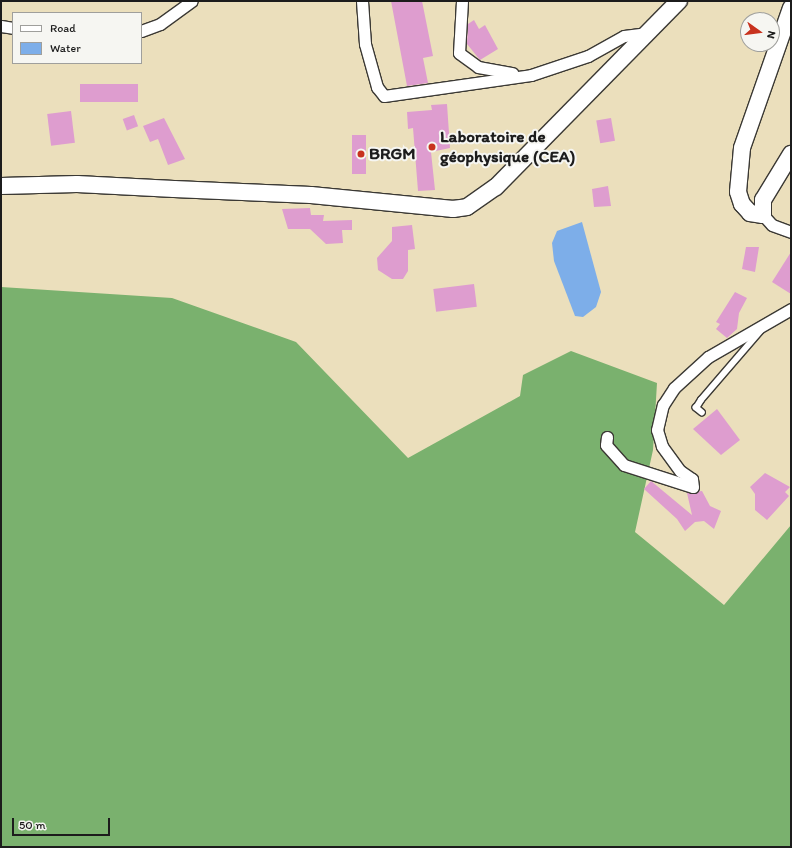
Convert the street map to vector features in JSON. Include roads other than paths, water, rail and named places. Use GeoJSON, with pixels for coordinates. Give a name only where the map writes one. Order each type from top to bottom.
{"type":"FeatureCollection","features":[{"type":"Feature","properties":{"kind":"street"},"geometry":{"type":"LineString","coordinates":[[142,31],[160,24],[192,1]]}},
{"type":"Feature","properties":{"kind":"street"},"geometry":{"type":"LineString","coordinates":[[362,1],[365,44],[377,87],[384,96],[531,75],[588,56],[624,36],[648,32]]}},
{"type":"Feature","properties":{"kind":"street"},"geometry":{"type":"LineString","coordinates":[[462,1],[457,42],[466,62],[497,72],[531,75]]}},
{"type":"Feature","properties":{"kind":"street"},"geometry":{"type":"LineString","coordinates":[[1,186],[77,184],[311,195],[452,209],[467,206],[496,187],[679,1]]}},
{"type":"Feature","properties":{"kind":"street"},"geometry":{"type":"LineString","coordinates":[[791,8],[742,148],[738,171],[742,204],[750,213],[763,215],[772,225],[791,232]]}},
{"type":"Feature","properties":{"kind":"street"},"geometry":{"type":"LineString","coordinates":[[1,26],[12,28]]}},
{"type":"Feature","properties":{"kind":"street"},"geometry":{"type":"LineString","coordinates":[[763,215],[763,200],[791,154]]}},
{"type":"Feature","properties":{"kind":"street"},"geometry":{"type":"LineString","coordinates":[[607,437],[606,445],[624,465],[692,487],[692,479],[680,471],[662,446],[656,430],[663,405],[674,388],[708,357],[769,320],[791,309]]}},
{"type":"Feature","properties":{"kind":"lane"},"geometry":{"type":"LineString","coordinates":[[702,413],[696,408],[701,400],[769,320]]}},
{"type":"Feature","properties":{"kind":"water"},"geometry":{"type":"Polygon","coordinates":[[[582,222],[601,292],[596,307],[583,317],[575,316],[554,261],[552,243],[557,231],[582,222]]]}},
{"type":"Feature","properties":{"kind":"place","name":"Laboratoire de géophysique (CEA)"},"geometry":{"type":"Point","coordinates":[432,147]}},
{"type":"Feature","properties":{"kind":"place","name":"BRGM"},"geometry":{"type":"Point","coordinates":[361,154]}}]}
